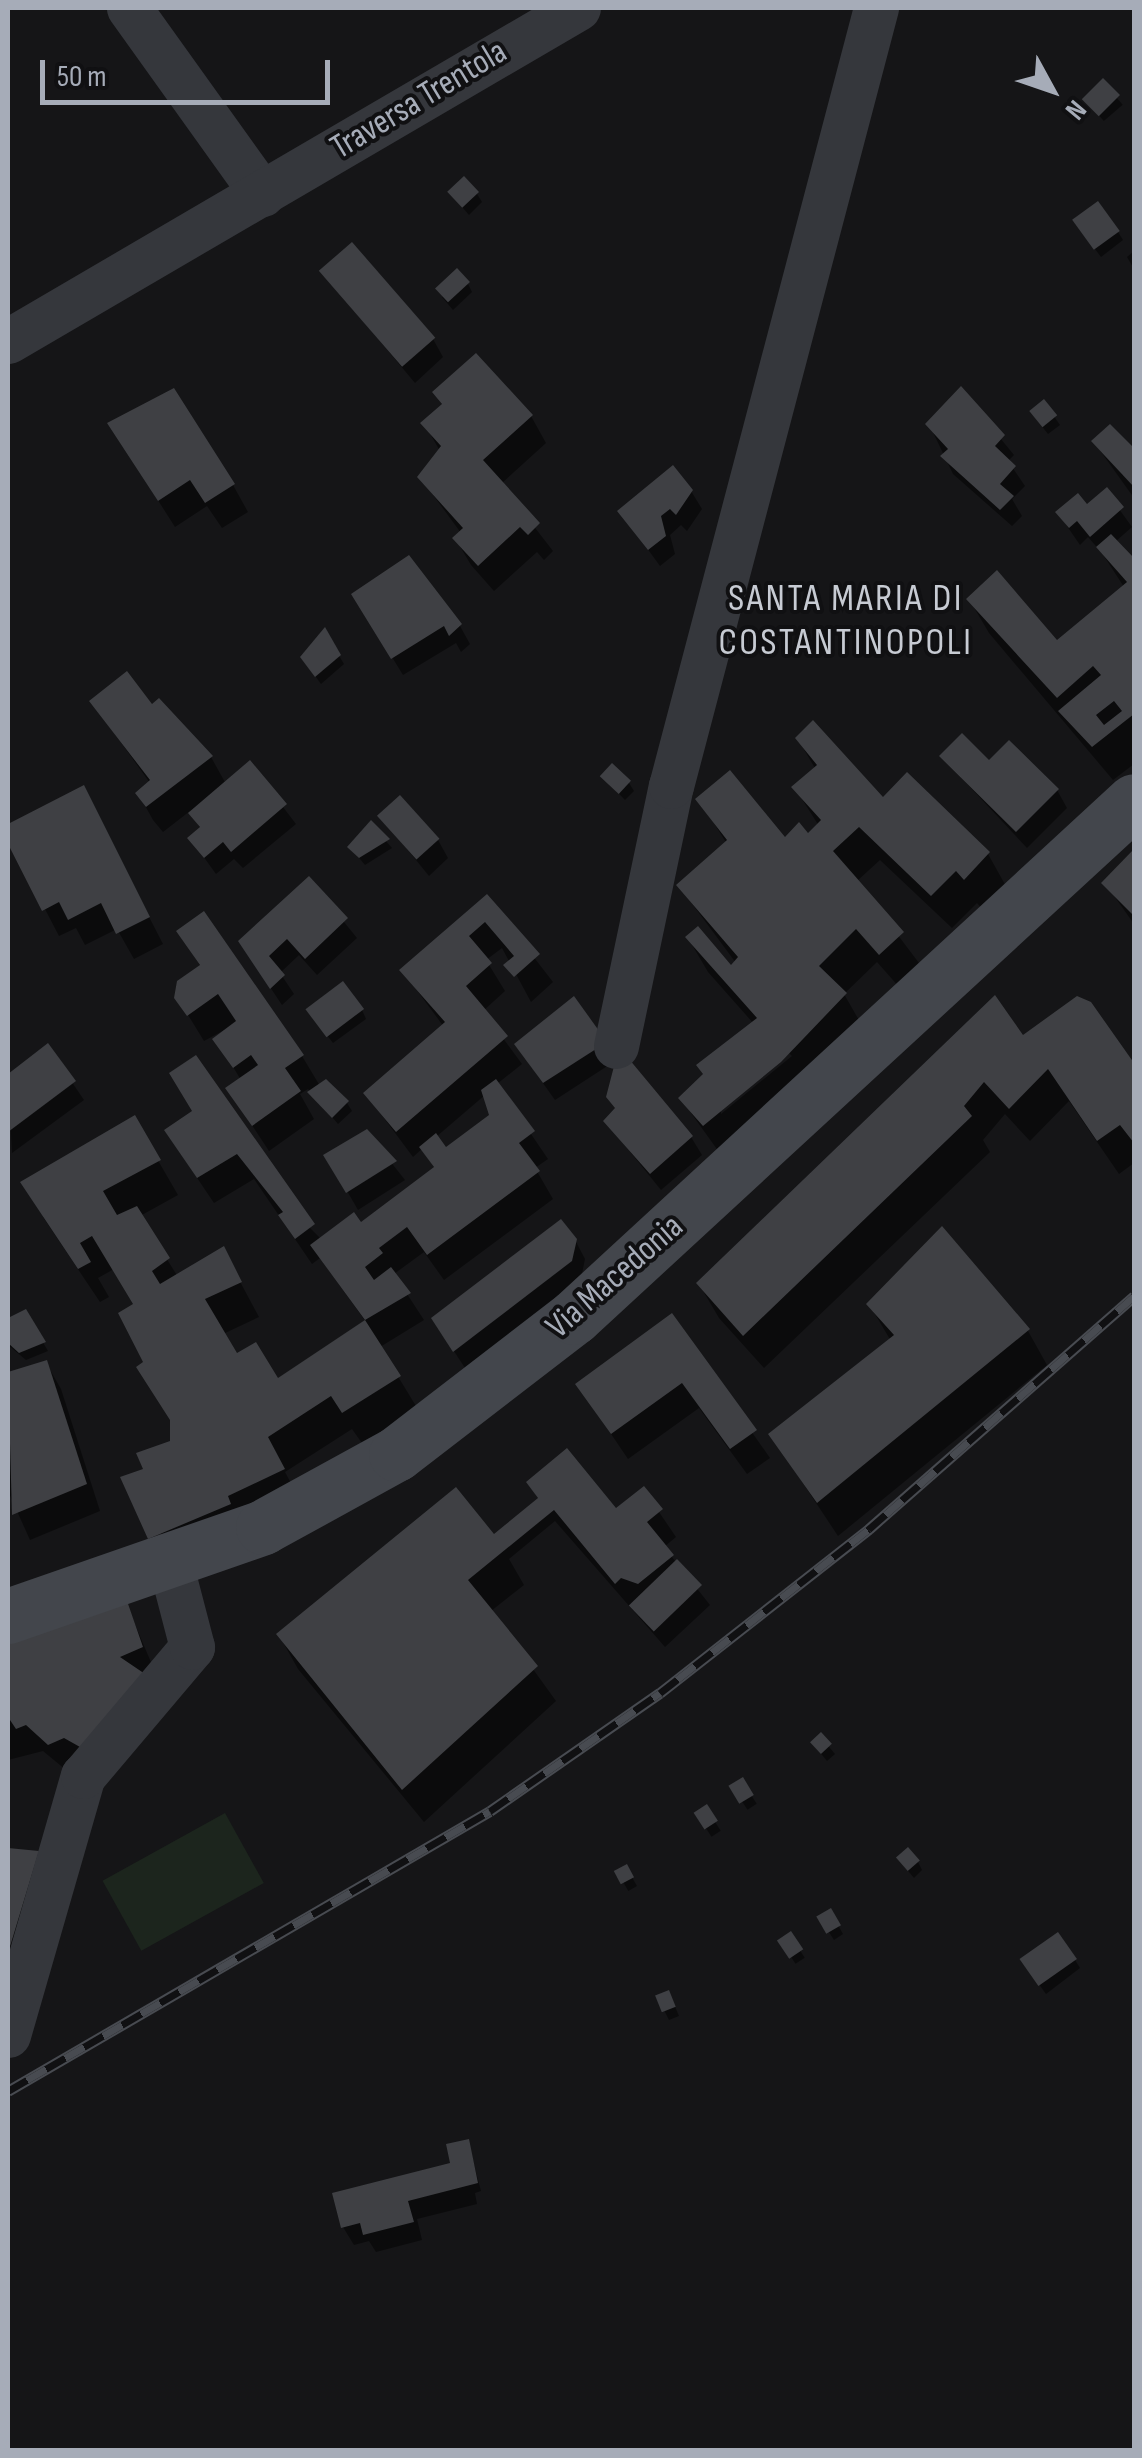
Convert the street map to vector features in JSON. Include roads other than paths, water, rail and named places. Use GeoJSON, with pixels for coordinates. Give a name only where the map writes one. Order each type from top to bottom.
{"type":"FeatureCollection","features":[{"type":"Feature","properties":{"kind":"main road","name":"Via Macedonia"},"geometry":{"type":"LineString","coordinates":[[8,1616],[263,1526],[396,1454],[574,1317],[1134,801]]}},
{"type":"Feature","properties":{"kind":"street"},"geometry":{"type":"LineString","coordinates":[[129,8],[262,194]]}},
{"type":"Feature","properties":{"kind":"street","name":"Traversa Trentola"},"geometry":{"type":"LineString","coordinates":[[8,342],[578,8]]}},
{"type":"Feature","properties":{"kind":"street"},"geometry":{"type":"LineString","coordinates":[[616,1046],[671,786],[876,8]]}},
{"type":"Feature","properties":{"kind":"street"},"geometry":{"type":"LineString","coordinates":[[8,2035],[83,1776],[192,1647],[168,1559]]}},
{"type":"Feature","properties":{"kind":"railway"},"geometry":{"type":"LineString","coordinates":[[8,2091],[490,1811],[660,1693],[869,1529],[1134,1296]]}},
{"type":"Feature","properties":{"kind":"district","name":"SANTA MARIA DI COSTANTINOPOLI"},"geometry":{"type":"Point","coordinates":[846,621]}}]}
